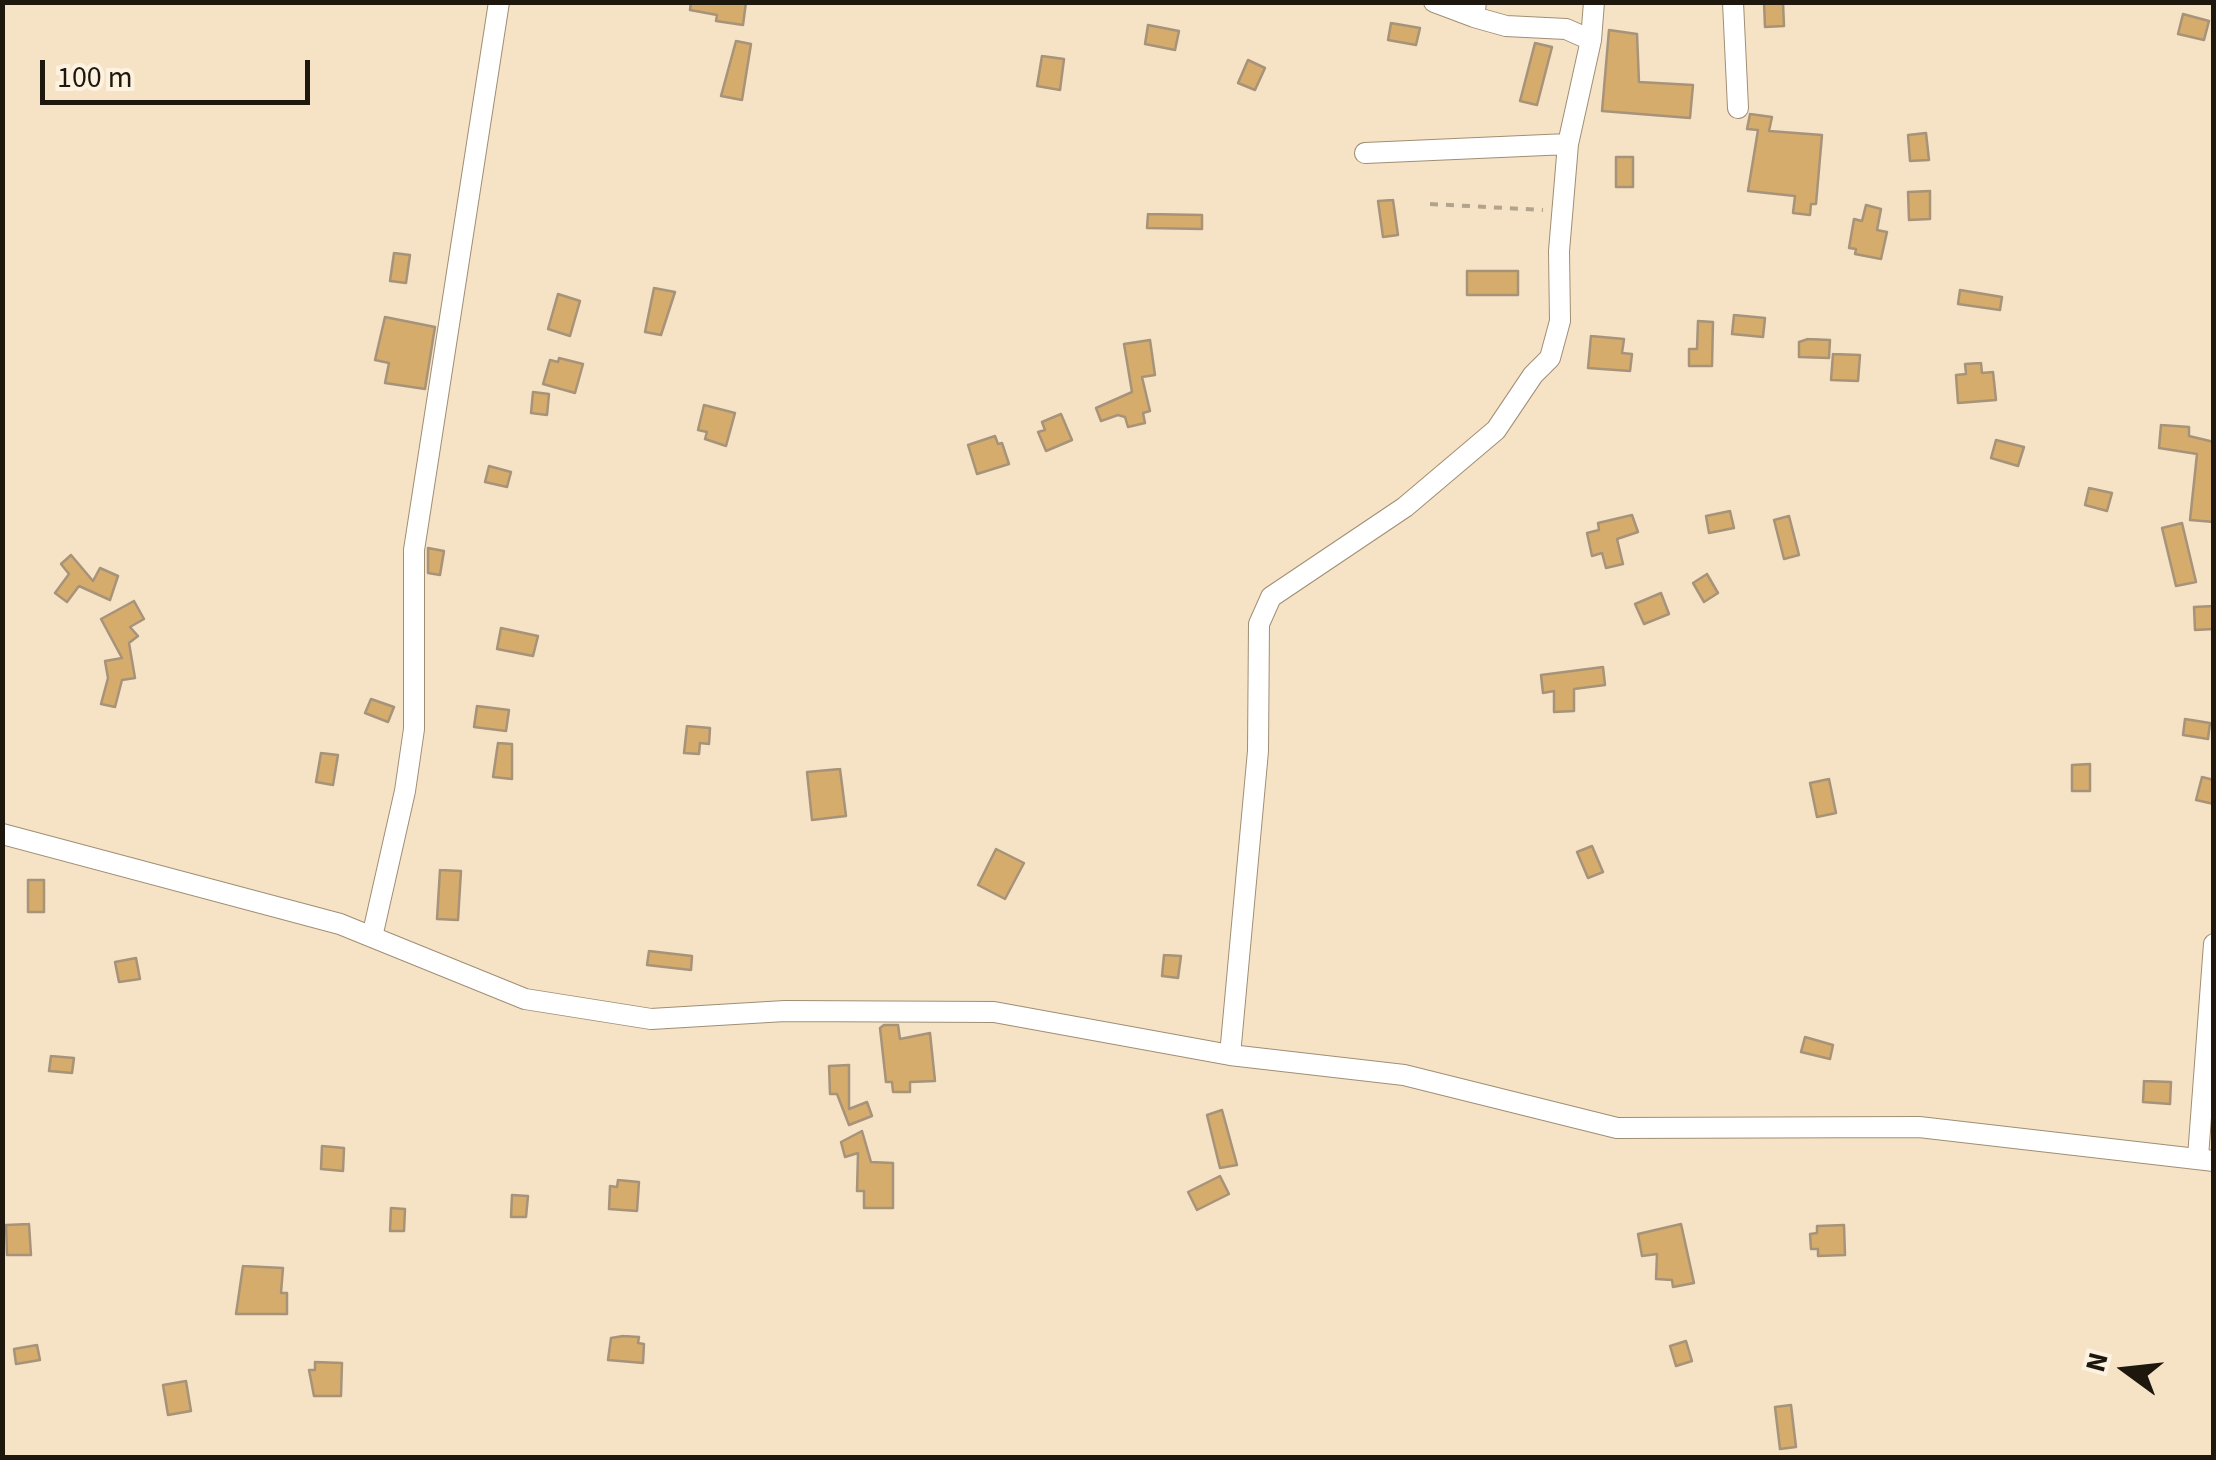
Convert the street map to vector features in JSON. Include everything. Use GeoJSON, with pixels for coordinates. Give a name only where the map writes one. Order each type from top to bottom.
{"type":"FeatureCollection","features":[{"type":"Feature","properties":{"kind":"street"},"geometry":{"type":"LineString","coordinates":[[372,937],[405,791],[414,730],[414,550],[499,2]]}},
{"type":"Feature","properties":{"kind":"street"},"geometry":{"type":"LineString","coordinates":[[1434,2],[1475,10],[1506,26],[1566,28],[1591,40]]}},
{"type":"Feature","properties":{"kind":"street"},"geometry":{"type":"LineString","coordinates":[[1230,1055],[1258,750],[1259,624],[1271,596],[1405,507],[1496,430],[1532,375],[1550,358],[1560,321],[1568,144],[1591,40],[1594,2]]}},
{"type":"Feature","properties":{"kind":"street"},"geometry":{"type":"LineString","coordinates":[[1733,2],[1738,108]]}},
{"type":"Feature","properties":{"kind":"street"},"geometry":{"type":"LineString","coordinates":[[1366,153],[1568,144]]}},
{"type":"Feature","properties":{"kind":"street"},"geometry":{"type":"LineString","coordinates":[[2,834],[372,937],[525,999],[652,1019],[785,1011],[994,1012],[1230,1055],[1404,1075],[1617,1128],[1919,1128],[2206,1159],[2214,944]]}},
{"type":"Feature","properties":{"kind":"path"},"geometry":{"type":"LineString","coordinates":[[1430,204],[1563,211]]}},
{"type":"Feature","properties":{"kind":"building"},"geometry":{"type":"Polygon","coordinates":[[[691,2],[746,2],[743,25],[716,21],[717,15],[690,10],[691,2]]]}},
{"type":"Feature","properties":{"kind":"building"},"geometry":{"type":"Polygon","coordinates":[[[1764,2],[1783,2],[1784,26],[1765,27],[1764,2]]]}},
{"type":"Feature","properties":{"kind":"building"},"geometry":{"type":"Polygon","coordinates":[[[2183,14],[2209,21],[2204,40],[2178,34],[2183,14]]]}},
{"type":"Feature","properties":{"kind":"building"},"geometry":{"type":"Polygon","coordinates":[[[1391,23],[1420,28],[1416,45],[1388,40],[1391,23]]]}},
{"type":"Feature","properties":{"kind":"building"},"geometry":{"type":"Polygon","coordinates":[[[1148,25],[1179,31],[1175,50],[1145,44],[1148,25]]]}},
{"type":"Feature","properties":{"kind":"building"},"geometry":{"type":"Polygon","coordinates":[[[1609,30],[1637,34],[1639,82],[1693,85],[1690,118],[1602,111],[1609,30]]]}},
{"type":"Feature","properties":{"kind":"building"},"geometry":{"type":"Polygon","coordinates":[[[736,41],[751,44],[742,100],[721,96],[736,41]]]}},
{"type":"Feature","properties":{"kind":"building"},"geometry":{"type":"Polygon","coordinates":[[[1535,43],[1552,47],[1537,105],[1520,101],[1535,43]]]}},
{"type":"Feature","properties":{"kind":"building"},"geometry":{"type":"Polygon","coordinates":[[[1042,56],[1064,59],[1060,90],[1037,86],[1042,56]]]}},
{"type":"Feature","properties":{"kind":"building"},"geometry":{"type":"Polygon","coordinates":[[[1248,60],[1265,68],[1255,90],[1238,83],[1248,60]]]}},
{"type":"Feature","properties":{"kind":"building"},"geometry":{"type":"Polygon","coordinates":[[[1750,114],[1772,117],[1769,131],[1822,135],[1816,204],[1811,204],[1810,215],[1793,213],[1795,196],[1748,191],[1758,130],[1747,129],[1750,114]]]}},
{"type":"Feature","properties":{"kind":"building"},"geometry":{"type":"Polygon","coordinates":[[[1926,133],[1929,160],[1910,161],[1908,135],[1926,133]]]}},
{"type":"Feature","properties":{"kind":"building"},"geometry":{"type":"Polygon","coordinates":[[[1616,157],[1633,157],[1633,187],[1616,187],[1616,157]]]}},
{"type":"Feature","properties":{"kind":"building"},"geometry":{"type":"Polygon","coordinates":[[[1930,191],[1930,219],[1909,220],[1908,192],[1930,191]]]}},
{"type":"Feature","properties":{"kind":"building"},"geometry":{"type":"Polygon","coordinates":[[[1393,200],[1398,235],[1383,237],[1378,201],[1393,200]]]}},
{"type":"Feature","properties":{"kind":"building"},"geometry":{"type":"Polygon","coordinates":[[[1866,205],[1881,209],[1877,230],[1887,232],[1881,259],[1855,254],[1856,249],[1849,248],[1854,219],[1862,221],[1866,205]]]}},
{"type":"Feature","properties":{"kind":"building"},"geometry":{"type":"Polygon","coordinates":[[[1148,214],[1202,215],[1202,229],[1147,228],[1148,214]]]}},
{"type":"Feature","properties":{"kind":"building"},"geometry":{"type":"Polygon","coordinates":[[[394,253],[410,255],[406,283],[390,281],[394,253]]]}},
{"type":"Feature","properties":{"kind":"building"},"geometry":{"type":"Polygon","coordinates":[[[1467,271],[1518,271],[1518,295],[1467,295],[1467,271]]]}},
{"type":"Feature","properties":{"kind":"building"},"geometry":{"type":"Polygon","coordinates":[[[654,288],[675,292],[661,335],[645,332],[654,288]]]}},
{"type":"Feature","properties":{"kind":"building"},"geometry":{"type":"Polygon","coordinates":[[[1960,290],[2002,297],[2000,310],[1958,304],[1960,290]]]}},
{"type":"Feature","properties":{"kind":"building"},"geometry":{"type":"Polygon","coordinates":[[[558,294],[580,301],[570,336],[548,329],[558,294]]]}},
{"type":"Feature","properties":{"kind":"building"},"geometry":{"type":"Polygon","coordinates":[[[1734,315],[1765,318],[1763,337],[1732,334],[1734,315]]]}},
{"type":"Feature","properties":{"kind":"building"},"geometry":{"type":"Polygon","coordinates":[[[385,317],[435,327],[425,389],[385,383],[389,363],[375,360],[385,317]]]}},
{"type":"Feature","properties":{"kind":"building"},"geometry":{"type":"Polygon","coordinates":[[[1698,321],[1713,322],[1712,366],[1689,366],[1689,349],[1697,349],[1698,321]]]}},
{"type":"Feature","properties":{"kind":"building"},"geometry":{"type":"Polygon","coordinates":[[[1591,336],[1624,339],[1622,353],[1632,354],[1630,371],[1588,368],[1591,336]]]}},
{"type":"Feature","properties":{"kind":"building"},"geometry":{"type":"Polygon","coordinates":[[[1150,340],[1155,375],[1142,377],[1150,411],[1143,413],[1145,423],[1128,427],[1125,417],[1118,415],[1101,421],[1096,408],[1132,392],[1124,344],[1150,340]]]}},
{"type":"Feature","properties":{"kind":"building"},"geometry":{"type":"Polygon","coordinates":[[[1830,340],[1829,358],[1799,357],[1799,342],[1830,340]]]}},
{"type":"Feature","properties":{"kind":"building"},"geometry":{"type":"Polygon","coordinates":[[[1833,354],[1860,355],[1858,381],[1831,380],[1833,354]]]}},
{"type":"Feature","properties":{"kind":"building"},"geometry":{"type":"Polygon","coordinates":[[[559,358],[583,364],[575,393],[543,384],[550,360],[558,362],[559,358]]]}},
{"type":"Feature","properties":{"kind":"building"},"geometry":{"type":"Polygon","coordinates":[[[1981,363],[1982,373],[1993,372],[1996,400],[1958,403],[1956,375],[1966,374],[1965,364],[1981,363]]]}},
{"type":"Feature","properties":{"kind":"building"},"geometry":{"type":"Polygon","coordinates":[[[533,392],[549,394],[547,415],[531,413],[533,392]]]}},
{"type":"Feature","properties":{"kind":"building"},"geometry":{"type":"Polygon","coordinates":[[[704,405],[735,413],[726,446],[705,439],[707,432],[698,430],[704,405]]]}},
{"type":"Feature","properties":{"kind":"building"},"geometry":{"type":"Polygon","coordinates":[[[1061,414],[1072,440],[1046,451],[1038,432],[1045,430],[1042,422],[1061,414]]]}},
{"type":"Feature","properties":{"kind":"building"},"geometry":{"type":"Polygon","coordinates":[[[2161,425],[2189,427],[2189,436],[2214,442],[2214,522],[2190,520],[2197,454],[2159,448],[2161,425]]]}},
{"type":"Feature","properties":{"kind":"building"},"geometry":{"type":"Polygon","coordinates":[[[995,436],[998,444],[1002,443],[1009,464],[977,474],[968,445],[995,436]]]}},
{"type":"Feature","properties":{"kind":"building"},"geometry":{"type":"Polygon","coordinates":[[[1996,440],[2024,447],[2018,466],[1991,458],[1996,440]]]}},
{"type":"Feature","properties":{"kind":"building"},"geometry":{"type":"Polygon","coordinates":[[[489,466],[511,472],[507,487],[485,482],[489,466]]]}},
{"type":"Feature","properties":{"kind":"building"},"geometry":{"type":"Polygon","coordinates":[[[2089,488],[2112,493],[2107,511],[2085,505],[2089,488]]]}},
{"type":"Feature","properties":{"kind":"building"},"geometry":{"type":"Polygon","coordinates":[[[1730,511],[1734,528],[1709,533],[1706,516],[1730,511]]]}},
{"type":"Feature","properties":{"kind":"building"},"geometry":{"type":"Polygon","coordinates":[[[1632,515],[1638,532],[1617,539],[1623,564],[1606,568],[1602,553],[1592,556],[1587,533],[1599,530],[1598,523],[1632,515]]]}},
{"type":"Feature","properties":{"kind":"building"},"geometry":{"type":"Polygon","coordinates":[[[1789,516],[1799,555],[1784,559],[1774,520],[1789,516]]]}},
{"type":"Feature","properties":{"kind":"building"},"geometry":{"type":"Polygon","coordinates":[[[2182,523],[2196,582],[2176,586],[2162,528],[2182,523]]]}},
{"type":"Feature","properties":{"kind":"building"},"geometry":{"type":"Polygon","coordinates":[[[428,548],[444,551],[440,575],[428,573],[428,548]]]}},
{"type":"Feature","properties":{"kind":"building"},"geometry":{"type":"Polygon","coordinates":[[[71,555],[93,581],[100,568],[118,576],[110,600],[79,586],[67,602],[55,593],[69,574],[61,564],[71,555]]]}},
{"type":"Feature","properties":{"kind":"building"},"geometry":{"type":"Polygon","coordinates":[[[1707,574],[1718,593],[1704,602],[1693,583],[1707,574]]]}},
{"type":"Feature","properties":{"kind":"building"},"geometry":{"type":"Polygon","coordinates":[[[1661,593],[1669,614],[1644,624],[1635,604],[1661,593]]]}},
{"type":"Feature","properties":{"kind":"building"},"geometry":{"type":"Polygon","coordinates":[[[134,601],[144,619],[130,627],[138,636],[129,643],[135,678],[122,680],[115,707],[101,704],[108,678],[105,661],[122,658],[101,619],[134,601]]]}},
{"type":"Feature","properties":{"kind":"building"},"geometry":{"type":"Polygon","coordinates":[[[2214,606],[2214,629],[2195,630],[2194,607],[2214,606]]]}},
{"type":"Feature","properties":{"kind":"building"},"geometry":{"type":"Polygon","coordinates":[[[501,628],[538,636],[533,656],[497,649],[501,628]]]}},
{"type":"Feature","properties":{"kind":"building"},"geometry":{"type":"Polygon","coordinates":[[[1603,667],[1605,685],[1574,689],[1574,711],[1554,712],[1554,691],[1543,693],[1541,675],[1603,667]]]}},
{"type":"Feature","properties":{"kind":"building"},"geometry":{"type":"Polygon","coordinates":[[[371,699],[394,707],[388,722],[365,713],[371,699]]]}},
{"type":"Feature","properties":{"kind":"building"},"geometry":{"type":"Polygon","coordinates":[[[477,706],[509,710],[506,731],[474,727],[477,706]]]}},
{"type":"Feature","properties":{"kind":"building"},"geometry":{"type":"Polygon","coordinates":[[[2185,719],[2210,723],[2208,739],[2183,735],[2185,719]]]}},
{"type":"Feature","properties":{"kind":"building"},"geometry":{"type":"Polygon","coordinates":[[[687,726],[710,728],[709,744],[700,743],[699,754],[684,753],[687,726]]]}},
{"type":"Feature","properties":{"kind":"building"},"geometry":{"type":"Polygon","coordinates":[[[498,743],[512,744],[512,779],[493,777],[498,743]]]}},
{"type":"Feature","properties":{"kind":"building"},"geometry":{"type":"Polygon","coordinates":[[[321,753],[338,755],[333,785],[316,782],[321,753]]]}},
{"type":"Feature","properties":{"kind":"building"},"geometry":{"type":"Polygon","coordinates":[[[2090,764],[2090,791],[2072,791],[2072,765],[2090,764]]]}},
{"type":"Feature","properties":{"kind":"building"},"geometry":{"type":"Polygon","coordinates":[[[840,769],[846,816],[812,820],[807,772],[840,769]]]}},
{"type":"Feature","properties":{"kind":"building"},"geometry":{"type":"Polygon","coordinates":[[[2202,777],[2214,780],[2214,804],[2196,800],[2202,777]]]}},
{"type":"Feature","properties":{"kind":"building"},"geometry":{"type":"Polygon","coordinates":[[[1829,779],[1836,813],[1817,817],[1810,783],[1829,779]]]}},
{"type":"Feature","properties":{"kind":"building"},"geometry":{"type":"Polygon","coordinates":[[[1592,846],[1603,872],[1588,878],[1577,852],[1592,846]]]}},
{"type":"Feature","properties":{"kind":"building"},"geometry":{"type":"Polygon","coordinates":[[[996,849],[1024,863],[1005,899],[978,885],[996,849]]]}},
{"type":"Feature","properties":{"kind":"building"},"geometry":{"type":"Polygon","coordinates":[[[440,870],[461,871],[458,920],[437,919],[440,870]]]}},
{"type":"Feature","properties":{"kind":"building"},"geometry":{"type":"Polygon","coordinates":[[[28,880],[44,880],[44,912],[28,912],[28,880]]]}},
{"type":"Feature","properties":{"kind":"building"},"geometry":{"type":"Polygon","coordinates":[[[649,951],[692,956],[691,970],[647,965],[649,951]]]}},
{"type":"Feature","properties":{"kind":"building"},"geometry":{"type":"Polygon","coordinates":[[[1164,955],[1181,956],[1178,978],[1162,976],[1164,955]]]}},
{"type":"Feature","properties":{"kind":"building"},"geometry":{"type":"Polygon","coordinates":[[[136,958],[140,979],[119,982],[115,962],[136,958]]]}},
{"type":"Feature","properties":{"kind":"building"},"geometry":{"type":"Polygon","coordinates":[[[898,1025],[900,1039],[930,1033],[935,1081],[910,1082],[910,1092],[893,1092],[892,1082],[886,1082],[880,1028],[898,1025]]]}},
{"type":"Feature","properties":{"kind":"building"},"geometry":{"type":"Polygon","coordinates":[[[1805,1037],[1833,1045],[1830,1059],[1801,1052],[1805,1037]]]}},
{"type":"Feature","properties":{"kind":"building"},"geometry":{"type":"Polygon","coordinates":[[[51,1056],[74,1058],[72,1073],[49,1071],[51,1056]]]}},
{"type":"Feature","properties":{"kind":"building"},"geometry":{"type":"Polygon","coordinates":[[[849,1065],[849,1109],[867,1102],[872,1116],[849,1125],[837,1094],[830,1094],[829,1066],[849,1065]]]}},
{"type":"Feature","properties":{"kind":"building"},"geometry":{"type":"Polygon","coordinates":[[[2144,1081],[2171,1082],[2170,1104],[2143,1102],[2144,1081]]]}},
{"type":"Feature","properties":{"kind":"building"},"geometry":{"type":"Polygon","coordinates":[[[1222,1110],[1237,1165],[1220,1168],[1207,1115],[1222,1110]]]}},
{"type":"Feature","properties":{"kind":"building"},"geometry":{"type":"Polygon","coordinates":[[[862,1131],[871,1162],[893,1163],[893,1208],[864,1208],[864,1191],[857,1191],[858,1153],[845,1157],[841,1142],[862,1131]]]}},
{"type":"Feature","properties":{"kind":"building"},"geometry":{"type":"Polygon","coordinates":[[[322,1146],[344,1148],[343,1171],[321,1169],[322,1146]]]}},
{"type":"Feature","properties":{"kind":"building"},"geometry":{"type":"Polygon","coordinates":[[[1220,1176],[1229,1194],[1197,1210],[1188,1192],[1220,1176]]]}},
{"type":"Feature","properties":{"kind":"building"},"geometry":{"type":"Polygon","coordinates":[[[618,1180],[639,1182],[637,1211],[609,1209],[610,1186],[617,1187],[618,1180]]]}},
{"type":"Feature","properties":{"kind":"building"},"geometry":{"type":"Polygon","coordinates":[[[512,1195],[528,1196],[526,1217],[511,1217],[512,1195]]]}},
{"type":"Feature","properties":{"kind":"building"},"geometry":{"type":"Polygon","coordinates":[[[391,1208],[405,1209],[404,1231],[390,1231],[391,1208]]]}},
{"type":"Feature","properties":{"kind":"building"},"geometry":{"type":"Polygon","coordinates":[[[29,1224],[31,1255],[7,1255],[6,1225],[29,1224]]]}},
{"type":"Feature","properties":{"kind":"building"},"geometry":{"type":"Polygon","coordinates":[[[1681,1224],[1694,1283],[1673,1287],[1672,1280],[1656,1279],[1657,1254],[1642,1256],[1638,1234],[1681,1224]]]}},
{"type":"Feature","properties":{"kind":"building"},"geometry":{"type":"Polygon","coordinates":[[[1844,1225],[1845,1255],[1818,1256],[1818,1249],[1811,1249],[1810,1234],[1817,1233],[1817,1226],[1844,1225]]]}},
{"type":"Feature","properties":{"kind":"building"},"geometry":{"type":"Polygon","coordinates":[[[243,1266],[283,1268],[281,1293],[287,1293],[287,1314],[236,1314],[243,1266]]]}},
{"type":"Feature","properties":{"kind":"building"},"geometry":{"type":"Polygon","coordinates":[[[639,1337],[638,1343],[644,1344],[643,1363],[608,1360],[611,1338],[639,1337]]]}},
{"type":"Feature","properties":{"kind":"building"},"geometry":{"type":"Polygon","coordinates":[[[1686,1341],[1692,1361],[1676,1366],[1670,1346],[1686,1341]]]}},
{"type":"Feature","properties":{"kind":"building"},"geometry":{"type":"Polygon","coordinates":[[[37,1345],[40,1360],[16,1364],[14,1349],[37,1345]]]}},
{"type":"Feature","properties":{"kind":"building"},"geometry":{"type":"Polygon","coordinates":[[[315,1362],[342,1363],[341,1396],[314,1396],[309,1370],[315,1370],[315,1362]]]}},
{"type":"Feature","properties":{"kind":"building"},"geometry":{"type":"Polygon","coordinates":[[[186,1381],[191,1411],[168,1415],[163,1385],[186,1381]]]}},
{"type":"Feature","properties":{"kind":"building"},"geometry":{"type":"Polygon","coordinates":[[[1791,1405],[1796,1447],[1780,1449],[1775,1407],[1791,1405]]]}}]}
